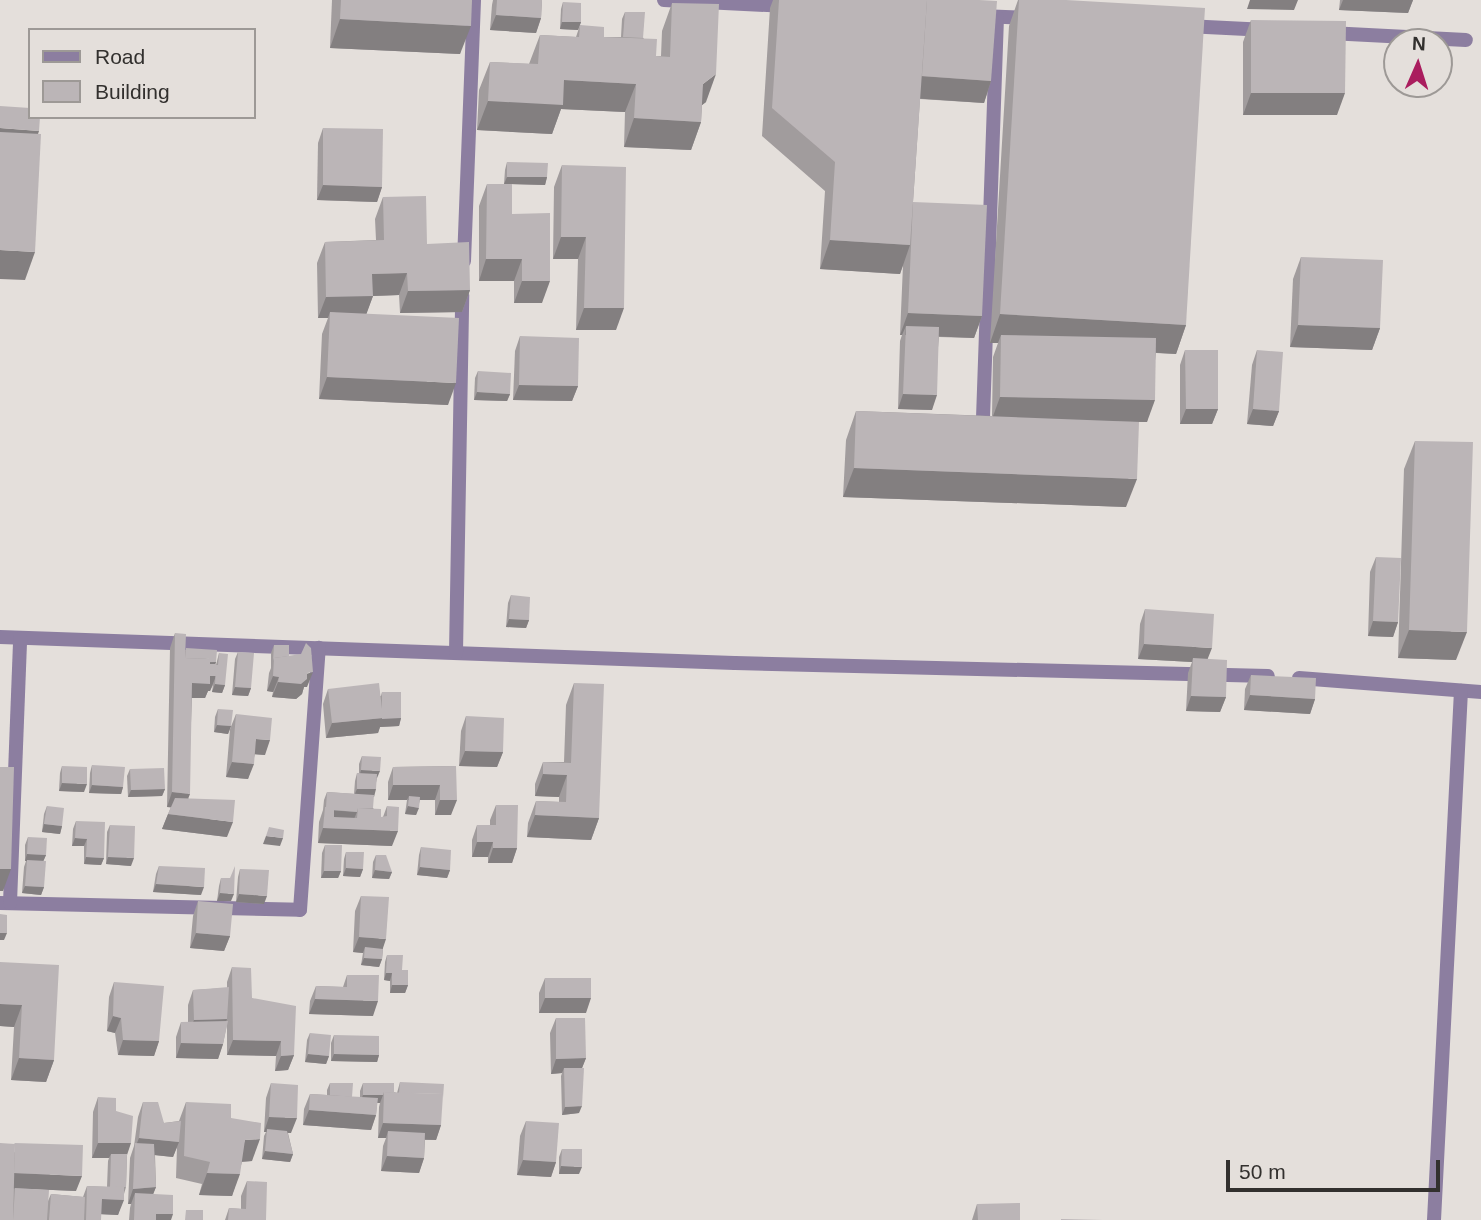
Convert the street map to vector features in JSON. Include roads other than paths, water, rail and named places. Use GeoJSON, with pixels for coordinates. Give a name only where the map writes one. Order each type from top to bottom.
{"type":"FeatureCollection","features":[{"type":"Feature","properties":{"kind":"street"},"geometry":{"type":"LineString","coordinates":[[456,653],[463,278],[474,0]]}},
{"type":"Feature","properties":{"kind":"street"},"geometry":{"type":"LineString","coordinates":[[664,0],[803,7]]}},
{"type":"Feature","properties":{"kind":"street"},"geometry":{"type":"LineString","coordinates":[[969,15],[1038,19]]}},
{"type":"Feature","properties":{"kind":"street"},"geometry":{"type":"LineString","coordinates":[[983,418],[997,17]]}},
{"type":"Feature","properties":{"kind":"street"},"geometry":{"type":"LineString","coordinates":[[1176,25],[1287,31]]}},
{"type":"Feature","properties":{"kind":"street"},"geometry":{"type":"LineString","coordinates":[[1314,32],[1466,40]]}},
{"type":"Feature","properties":{"kind":"street"},"geometry":{"type":"LineString","coordinates":[[0,637],[735,663],[1188,673],[1481,691]]}},
{"type":"Feature","properties":{"kind":"street"},"geometry":{"type":"LineString","coordinates":[[20,638],[5,903],[300,910],[319,649]]}},
{"type":"Feature","properties":{"kind":"street"},"geometry":{"type":"LineString","coordinates":[[1434,1220],[1461,691]]}}]}
